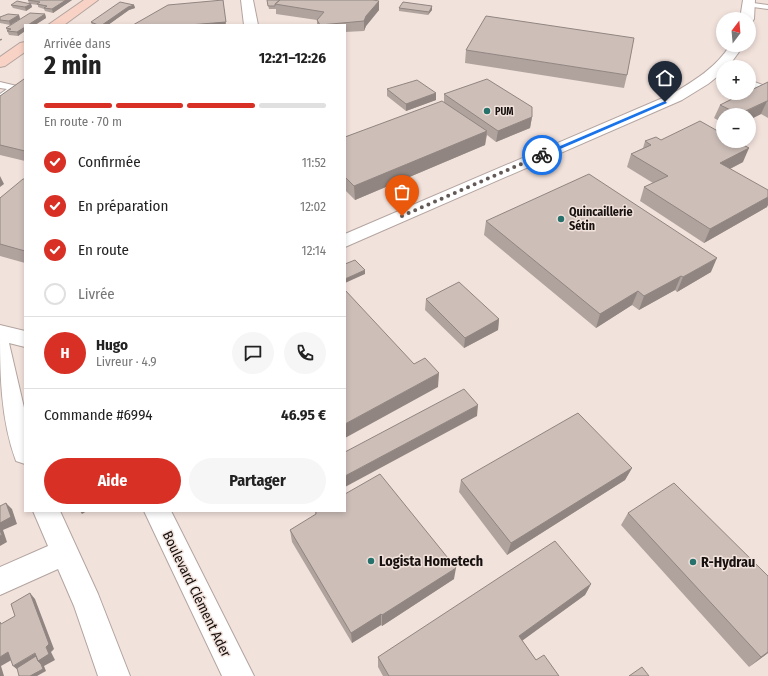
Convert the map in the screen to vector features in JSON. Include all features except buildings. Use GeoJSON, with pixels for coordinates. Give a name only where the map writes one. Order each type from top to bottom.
{"type":"FeatureCollection","features":[{"type":"Feature","properties":{"kind":"main road"},"geometry":{"type":"LineString","coordinates":[[56,24],[92,0]]}},
{"type":"Feature","properties":{"kind":"main road"},"geometry":{"type":"LineString","coordinates":[[0,63],[24,47]]}},
{"type":"Feature","properties":{"kind":"street"},"geometry":{"type":"LineString","coordinates":[[247,0],[252,24]]}},
{"type":"Feature","properties":{"kind":"street"},"geometry":{"type":"LineString","coordinates":[[748,12],[749,2]]}},
{"type":"Feature","properties":{"kind":"street"},"geometry":{"type":"LineString","coordinates":[[725,60],[732,52]]}},
{"type":"Feature","properties":{"kind":"street"},"geometry":{"type":"LineString","coordinates":[[346,241],[677,97],[716,73]]}},
{"type":"Feature","properties":{"kind":"street"},"geometry":{"type":"LineString","coordinates":[[24,339],[1,349],[16,427],[24,450]]}},
{"type":"Feature","properties":{"kind":"street"},"geometry":{"type":"LineString","coordinates":[[46,512],[88,604],[114,676]]}},
{"type":"Feature","properties":{"kind":"street","name":"Boulevard Clément Ader"},"geometry":{"type":"LineString","coordinates":[[157,512],[238,676]]}},
{"type":"Feature","properties":{"kind":"street"},"geometry":{"type":"LineString","coordinates":[[0,581],[64,552]]}},
{"type":"Feature","properties":{"kind":"lane"},"geometry":{"type":"LineString","coordinates":[[749,2],[768,7]]}},
{"type":"Feature","properties":{"kind":"lane"},"geometry":{"type":"LineString","coordinates":[[0,85],[14,88],[0,98]]}},
{"type":"Feature","properties":{"kind":"lane"},"geometry":{"type":"LineString","coordinates":[[756,86],[768,90]]}},
{"type":"Feature","properties":{"kind":"way so far"},"geometry":{"type":"LineString","coordinates":[[402,216],[542,155]]}},
{"type":"Feature","properties":{"kind":"place","name":"PUM"},"geometry":{"type":"Point","coordinates":[487,111]}},
{"type":"Feature","properties":{"kind":"place","name":"Quincaillerie Sétin"},"geometry":{"type":"Point","coordinates":[561,219]}},
{"type":"Feature","properties":{"kind":"place","name":"Logista Hometech"},"geometry":{"type":"Point","coordinates":[371,561]}},
{"type":"Feature","properties":{"kind":"place","name":"R-Hydrau"},"geometry":{"type":"Point","coordinates":[693,562]}},
{"type":"Feature","properties":{"kind":"route"},"geometry":{"type":"LineString","coordinates":[[542,155],[665,102]]}}]}
